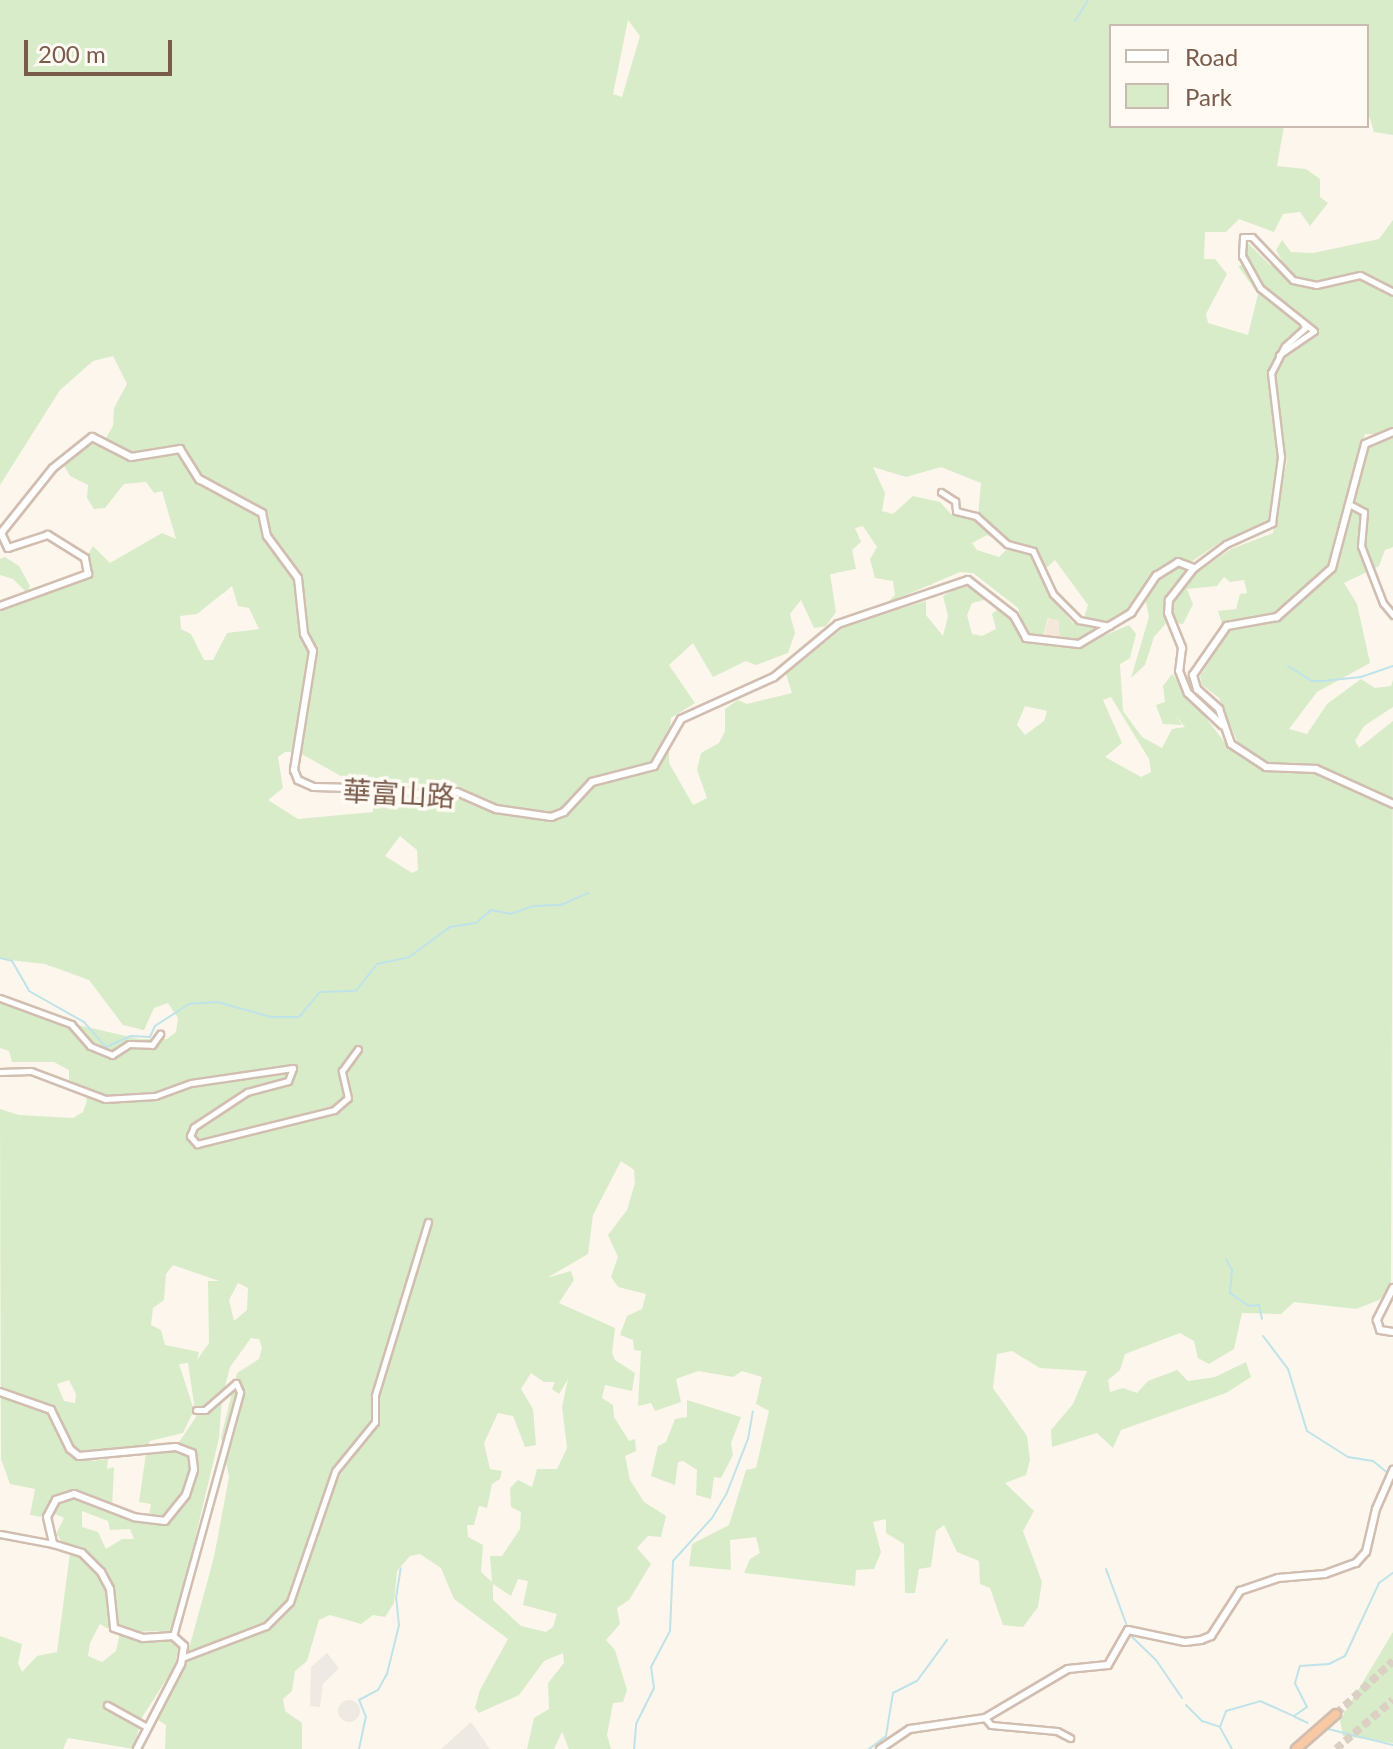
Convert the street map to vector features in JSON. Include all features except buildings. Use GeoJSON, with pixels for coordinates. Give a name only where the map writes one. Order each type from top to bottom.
{"type":"FeatureCollection","features":[{"type":"Feature","properties":{"kind":"highway"},"geometry":{"type":"LineString","coordinates":[[1296,1749],[1336,1714]]}},
{"type":"Feature","properties":{"kind":"street"},"geometry":{"type":"LineString","coordinates":[[1222,725],[1184,685],[1178,665],[1182,648],[1168,613],[1174,590],[1194,568],[1226,544],[1266,528],[1276,515],[1281,457],[1271,373],[1279,355],[1314,331],[1260,288],[1242,256],[1243,237],[1252,237],[1293,280],[1316,285],[1360,275],[1393,292]]}},
{"type":"Feature","properties":{"kind":"street"},"geometry":{"type":"LineString","coordinates":[[1393,432],[1365,444],[1332,568],[1277,617],[1227,626],[1195,667],[1197,689],[1219,709],[1231,744],[1266,767],[1316,769],[1393,804]]}},
{"type":"Feature","properties":{"kind":"street","name":"華富山路"},"geometry":{"type":"LineString","coordinates":[[0,606],[88,574],[85,558],[48,535],[8,548],[1,542],[1,533],[27,497],[74,449],[92,437],[131,457],[180,449],[199,479],[262,513],[267,536],[298,578],[304,634],[313,651],[298,720],[294,770],[298,780],[340,792],[385,788],[429,796],[457,792],[496,809],[542,817],[564,812],[592,782],[654,766],[681,719],[774,677],[828,629],[921,599],[954,582],[977,583],[1014,616],[1031,641],[1079,644],[1114,626],[1131,613],[1161,572],[1178,562],[1194,568]]}},
{"type":"Feature","properties":{"kind":"street"},"geometry":{"type":"LineString","coordinates":[[941,492],[955,501],[956,511],[976,516],[1007,544],[1033,551],[1053,594],[1079,620],[1114,626]]}},
{"type":"Feature","properties":{"kind":"street"},"geometry":{"type":"LineString","coordinates":[[1349,504],[1364,512],[1361,546],[1383,603],[1393,615]]}},
{"type":"Feature","properties":{"kind":"street"},"geometry":{"type":"LineString","coordinates":[[0,998],[71,1024],[90,1046],[112,1055],[129,1044],[152,1045],[160,1034]]}},
{"type":"Feature","properties":{"kind":"street"},"geometry":{"type":"LineString","coordinates":[[0,1072],[31,1071],[105,1099],[155,1096],[191,1083],[293,1068],[288,1081],[247,1092],[194,1127],[190,1136],[197,1144],[334,1110],[348,1098],[342,1071],[358,1049]]}},
{"type":"Feature","properties":{"kind":"street"},"geometry":{"type":"LineString","coordinates":[[182,1658],[266,1626],[290,1602],[335,1471],[375,1422],[375,1395],[428,1222]]}},
{"type":"Feature","properties":{"kind":"street"},"geometry":{"type":"LineString","coordinates":[[1393,1288],[1377,1320],[1380,1330],[1393,1332]]}},
{"type":"Feature","properties":{"kind":"street"},"geometry":{"type":"LineString","coordinates":[[173,1636],[240,1392],[236,1383],[205,1410],[196,1410]]}},
{"type":"Feature","properties":{"kind":"street"},"geometry":{"type":"LineString","coordinates":[[0,1392],[51,1410],[70,1449],[79,1456],[176,1447],[187,1448],[195,1462],[186,1495],[165,1521],[134,1517],[74,1494],[56,1500],[47,1517],[53,1544]]}},
{"type":"Feature","properties":{"kind":"street"},"geometry":{"type":"LineString","coordinates":[[880,1749],[910,1729],[985,1718],[1068,1669],[1108,1665],[1128,1630],[1185,1642],[1201,1640],[1211,1636],[1240,1591],[1278,1578],[1325,1574],[1356,1563],[1366,1552],[1391,1474]]}},
{"type":"Feature","properties":{"kind":"street"},"geometry":{"type":"LineString","coordinates":[[0,1534],[82,1553],[101,1572],[110,1589],[111,1620],[119,1632],[173,1636],[184,1646],[182,1658],[145,1726],[137,1749]]}},
{"type":"Feature","properties":{"kind":"street"},"geometry":{"type":"LineString","coordinates":[[107,1705],[145,1726]]}},
{"type":"Feature","properties":{"kind":"street"},"geometry":{"type":"LineString","coordinates":[[985,1718],[991,1725],[1057,1731],[1070,1738]]}},
{"type":"Feature","properties":{"kind":"shaded area"},"geometry":{"type":"Polygon","coordinates":[[[1049,618],[1058,620],[1060,638],[1043,635],[1049,618]]]}},
{"type":"Feature","properties":{"kind":"shaded area"},"geometry":{"type":"Polygon","coordinates":[[[327,1653],[339,1668],[323,1684],[320,1707],[310,1706],[311,1667],[327,1653]]]}},
{"type":"Feature","properties":{"kind":"shaded area"},"geometry":{"type":"Polygon","coordinates":[[[349,1700],[357,1703],[360,1711],[357,1719],[349,1722],[341,1719],[338,1711],[341,1703],[349,1700]]]}},
{"type":"Feature","properties":{"kind":"shaded area"},"geometry":{"type":"Polygon","coordinates":[[[471,1722],[490,1749],[441,1749],[471,1722]]]}},
{"type":"Feature","properties":{"kind":"green space"},"geometry":{"type":"Polygon","coordinates":[[[0,0],[1393,0],[1393,135],[1374,132],[1369,116],[1369,24],[1109,24],[1109,128],[1284,128],[1277,166],[1306,169],[1320,179],[1320,197],[1328,203],[1310,226],[1300,212],[1283,214],[1274,232],[1239,219],[1226,232],[1205,232],[1204,259],[1215,259],[1227,274],[1206,314],[1208,323],[1248,335],[1258,294],[1238,266],[1250,263],[1238,246],[1248,243],[1270,265],[1286,268],[1276,250],[1282,240],[1291,252],[1313,253],[1379,239],[1393,220],[1393,547],[1385,550],[1379,566],[1344,583],[1357,604],[1370,663],[1317,692],[1289,729],[1307,734],[1327,704],[1361,679],[1375,688],[1391,686],[1393,680],[1393,707],[1364,726],[1355,741],[1359,748],[1393,721],[1391,1288],[1379,1300],[1356,1309],[1294,1302],[1281,1314],[1242,1313],[1234,1349],[1209,1364],[1198,1358],[1194,1341],[1180,1333],[1125,1354],[1120,1370],[1108,1380],[1110,1392],[1123,1388],[1137,1393],[1148,1381],[1177,1370],[1188,1381],[1215,1377],[1246,1362],[1251,1377],[1226,1393],[1121,1430],[1113,1448],[1097,1433],[1052,1447],[1051,1430],[1073,1404],[1087,1371],[1040,1368],[1012,1351],[997,1354],[993,1388],[1027,1436],[1030,1460],[1026,1475],[1005,1483],[1034,1511],[1023,1531],[1042,1582],[1038,1607],[1023,1627],[1003,1625],[990,1588],[980,1584],[979,1561],[957,1552],[944,1525],[936,1531],[931,1567],[919,1569],[915,1593],[905,1593],[904,1544],[886,1533],[886,1519],[873,1522],[881,1552],[874,1569],[856,1570],[855,1586],[744,1573],[750,1559],[760,1553],[756,1537],[730,1540],[731,1570],[689,1566],[692,1544],[729,1525],[746,1470],[756,1468],[769,1411],[756,1404],[762,1377],[742,1371],[733,1377],[698,1371],[676,1379],[681,1402],[655,1411],[651,1403],[638,1406],[641,1351],[634,1350],[633,1340],[620,1335],[627,1316],[642,1309],[646,1294],[618,1287],[611,1277],[618,1257],[608,1235],[627,1210],[635,1183],[634,1170],[621,1161],[593,1215],[588,1254],[547,1278],[571,1271],[574,1280],[559,1303],[615,1328],[612,1353],[615,1360],[635,1373],[632,1391],[605,1385],[602,1398],[613,1405],[614,1417],[629,1441],[635,1439],[636,1451],[625,1456],[630,1480],[644,1502],[666,1516],[661,1537],[648,1536],[637,1548],[651,1564],[629,1600],[617,1608],[620,1624],[606,1640],[615,1650],[627,1690],[623,1702],[613,1703],[607,1735],[611,1749],[569,1749],[562,1732],[554,1749],[527,1749],[534,1718],[549,1709],[548,1683],[564,1663],[563,1653],[544,1661],[519,1695],[479,1713],[475,1708],[480,1690],[508,1639],[454,1599],[441,1568],[420,1554],[410,1556],[397,1571],[394,1603],[385,1617],[373,1615],[361,1624],[330,1615],[319,1620],[307,1661],[295,1671],[292,1691],[283,1699],[285,1711],[302,1723],[302,1749],[165,1749],[166,1725],[155,1718],[187,1656],[214,1557],[229,1477],[221,1437],[237,1373],[259,1359],[262,1347],[259,1339],[251,1338],[230,1367],[222,1398],[219,1438],[173,1631],[114,1632],[100,1624],[90,1643],[88,1656],[102,1662],[116,1651],[120,1633],[179,1642],[175,1666],[141,1719],[134,1749],[68,1738],[63,1749],[0,1749],[0,1636],[22,1644],[18,1663],[22,1672],[37,1656],[57,1652],[70,1553],[56,1534],[64,1518],[46,1510],[41,1517],[30,1515],[35,1489],[10,1484],[1,1459],[0,1109],[19,1115],[73,1118],[83,1112],[87,1101],[85,1094],[69,1089],[69,1070],[54,1062],[12,1062],[9,1051],[0,1048],[0,996],[65,1022],[139,1039],[167,1039],[176,1032],[178,1018],[168,1003],[154,1008],[144,1030],[123,1025],[89,980],[45,964],[0,959],[0,609],[52,584],[87,579],[87,556],[93,546],[110,563],[162,533],[176,539],[162,491],[154,493],[146,482],[124,484],[105,508],[94,509],[87,498],[88,485],[70,476],[63,464],[83,446],[104,441],[113,426],[114,408],[127,384],[113,356],[93,361],[60,390],[0,485],[0,0]],[[628,20],[613,94],[622,97],[640,36],[628,20]],[[1365,434],[1334,539],[1340,544],[1363,449],[1380,434],[1365,434]],[[1279,460],[1268,524],[1222,541],[1191,562],[1195,574],[1231,549],[1273,533],[1287,460],[1279,460]],[[873,467],[885,493],[882,511],[893,514],[913,496],[940,502],[951,514],[978,516],[981,483],[941,467],[906,477],[873,467]],[[863,526],[855,528],[861,542],[852,550],[856,569],[830,574],[836,612],[826,626],[814,628],[801,600],[790,614],[795,633],[788,653],[756,665],[746,661],[713,677],[693,643],[669,665],[695,703],[671,718],[669,737],[669,763],[693,805],[707,798],[697,770],[701,753],[719,743],[725,731],[725,709],[738,700],[747,704],[792,693],[786,674],[847,625],[926,601],[926,615],[943,636],[948,616],[943,596],[966,583],[988,599],[972,603],[967,615],[972,634],[982,636],[996,629],[992,614],[1000,607],[1027,643],[1063,647],[1066,640],[1060,638],[1058,620],[1048,618],[1043,635],[1034,637],[1026,632],[1018,608],[973,573],[960,572],[887,603],[895,595],[893,581],[875,578],[870,559],[877,547],[863,526]],[[987,535],[972,543],[977,550],[999,557],[1009,546],[987,535]],[[1055,560],[1042,572],[1051,598],[1073,623],[1082,624],[1088,605],[1055,560]],[[1224,577],[1217,586],[1187,589],[1193,604],[1183,624],[1167,622],[1154,637],[1145,665],[1131,678],[1149,617],[1145,598],[1152,581],[1146,582],[1130,610],[1092,634],[1094,640],[1129,625],[1136,634],[1130,658],[1120,664],[1123,711],[1142,737],[1162,748],[1172,729],[1185,727],[1175,715],[1182,725],[1163,724],[1156,705],[1165,702],[1163,686],[1172,674],[1226,744],[1238,743],[1219,698],[1202,685],[1200,676],[1226,636],[1218,611],[1236,609],[1240,594],[1247,593],[1244,580],[1230,582],[1224,577]],[[232,586],[197,614],[180,616],[181,629],[191,634],[204,660],[213,660],[227,633],[259,629],[249,608],[238,606],[232,586]],[[1111,697],[1103,700],[1122,743],[1105,757],[1141,777],[1151,772],[1149,759],[1111,697]],[[1025,706],[1017,725],[1025,735],[1044,721],[1047,711],[1025,706]],[[285,752],[278,757],[283,788],[268,800],[298,819],[373,812],[372,790],[356,779],[348,780],[298,752],[285,752]],[[400,836],[385,856],[412,873],[418,870],[417,850],[400,836]],[[173,1265],[166,1274],[164,1300],[153,1308],[151,1325],[161,1330],[165,1345],[199,1352],[197,1360],[209,1343],[208,1281],[219,1281],[173,1265]],[[238,1283],[229,1300],[234,1321],[247,1310],[248,1288],[238,1283]],[[188,1363],[179,1364],[194,1410],[183,1433],[150,1441],[147,1448],[93,1455],[93,1461],[108,1459],[107,1469],[114,1467],[112,1509],[132,1522],[148,1520],[151,1504],[139,1502],[146,1454],[175,1448],[196,1417],[188,1363]],[[531,1373],[521,1389],[533,1409],[536,1445],[525,1447],[513,1416],[498,1413],[484,1443],[490,1469],[502,1471],[500,1479],[492,1484],[487,1508],[479,1506],[474,1525],[467,1525],[468,1537],[483,1545],[481,1572],[492,1582],[490,1556],[502,1556],[520,1529],[521,1512],[511,1507],[510,1488],[518,1480],[532,1487],[537,1469],[557,1469],[567,1448],[562,1407],[568,1379],[559,1394],[552,1389],[555,1382],[544,1382],[531,1373]],[[69,1380],[57,1384],[64,1401],[75,1403],[76,1394],[69,1380]],[[82,1511],[82,1527],[98,1532],[106,1549],[122,1539],[134,1539],[130,1529],[110,1530],[108,1521],[82,1511]],[[518,1579],[511,1596],[493,1584],[493,1600],[521,1626],[546,1632],[553,1627],[557,1614],[523,1605],[528,1581],[518,1579]]]}},
{"type":"Feature","properties":{"kind":"green space"},"geometry":{"type":"Polygon","coordinates":[[[5,557],[19,566],[30,586],[27,593],[13,579],[0,575],[0,559],[5,557]]]}},
{"type":"Feature","properties":{"kind":"green space"},"geometry":{"type":"Polygon","coordinates":[[[687,1400],[741,1417],[731,1443],[733,1455],[721,1478],[714,1477],[711,1499],[696,1495],[697,1470],[683,1461],[678,1462],[675,1485],[651,1476],[658,1446],[666,1442],[675,1419],[687,1417],[687,1400]]]}},
{"type":"Feature","properties":{"kind":"green space"},"geometry":{"type":"Polygon","coordinates":[[[1393,1632],[1393,1743],[1343,1736],[1340,1720],[1393,1632]]]}},
{"type":"Feature","properties":{"kind":"waterway"},"geometry":{"type":"LineString","coordinates":[[1075,21],[1088,0]]}},
{"type":"Feature","properties":{"kind":"waterway"},"geometry":{"type":"LineString","coordinates":[[1288,666],[1312,681],[1361,677],[1393,666]]}},
{"type":"Feature","properties":{"kind":"waterway"},"geometry":{"type":"LineString","coordinates":[[0,958],[12,961],[29,991],[84,1022],[106,1047],[131,1036],[150,1037],[155,1026],[189,1004],[217,1002],[271,1017],[299,1017],[320,992],[356,991],[377,964],[409,957],[450,927],[476,923],[491,910],[511,914],[533,906],[561,905],[588,893]]}},
{"type":"Feature","properties":{"kind":"waterway"},"geometry":{"type":"LineString","coordinates":[[1226,1259],[1232,1270],[1230,1293],[1249,1306],[1259,1305],[1262,1319]]}},
{"type":"Feature","properties":{"kind":"waterway"},"geometry":{"type":"LineString","coordinates":[[1263,1336],[1288,1369],[1307,1431],[1348,1457],[1373,1461],[1389,1474]]}},
{"type":"Feature","properties":{"kind":"waterway"},"geometry":{"type":"LineString","coordinates":[[634,1749],[636,1724],[654,1688],[651,1667],[670,1631],[673,1561],[712,1518],[726,1495],[748,1439],[753,1411]]}},
{"type":"Feature","properties":{"kind":"waterway"},"geometry":{"type":"LineString","coordinates":[[359,1749],[366,1717],[359,1700],[378,1690],[387,1674],[399,1625],[396,1598],[401,1568]]}},
{"type":"Feature","properties":{"kind":"waterway"},"geometry":{"type":"LineString","coordinates":[[1106,1569],[1127,1626]]}},
{"type":"Feature","properties":{"kind":"waterway"},"geometry":{"type":"LineString","coordinates":[[1232,1749],[1220,1727],[1226,1711],[1260,1701],[1294,1716],[1307,1707],[1295,1683],[1300,1666],[1329,1664],[1345,1656],[1379,1583],[1393,1573]]}},
{"type":"Feature","properties":{"kind":"waterway"},"geometry":{"type":"LineString","coordinates":[[1129,1634],[1156,1660],[1182,1698]]}},
{"type":"Feature","properties":{"kind":"waterway"},"geometry":{"type":"LineString","coordinates":[[869,1749],[886,1736],[893,1693],[917,1681],[947,1640]]}},
{"type":"Feature","properties":{"kind":"waterway"},"geometry":{"type":"LineString","coordinates":[[1186,1705],[1202,1721],[1220,1727]]}},
{"type":"Feature","properties":{"kind":"waterway"},"geometry":{"type":"LineString","coordinates":[[1295,1717],[1308,1723]]}},
{"type":"Feature","properties":{"kind":"waterway"},"geometry":{"type":"LineString","coordinates":[[1324,1728],[1393,1745]]}},
{"type":"Feature","properties":{"kind":"tunnel"},"geometry":{"type":"LineString","coordinates":[[1336,1714],[1393,1661]]}},
{"type":"Feature","properties":{"kind":"tunnel"},"geometry":{"type":"LineString","coordinates":[[1336,1749],[1393,1700]]}}]}
